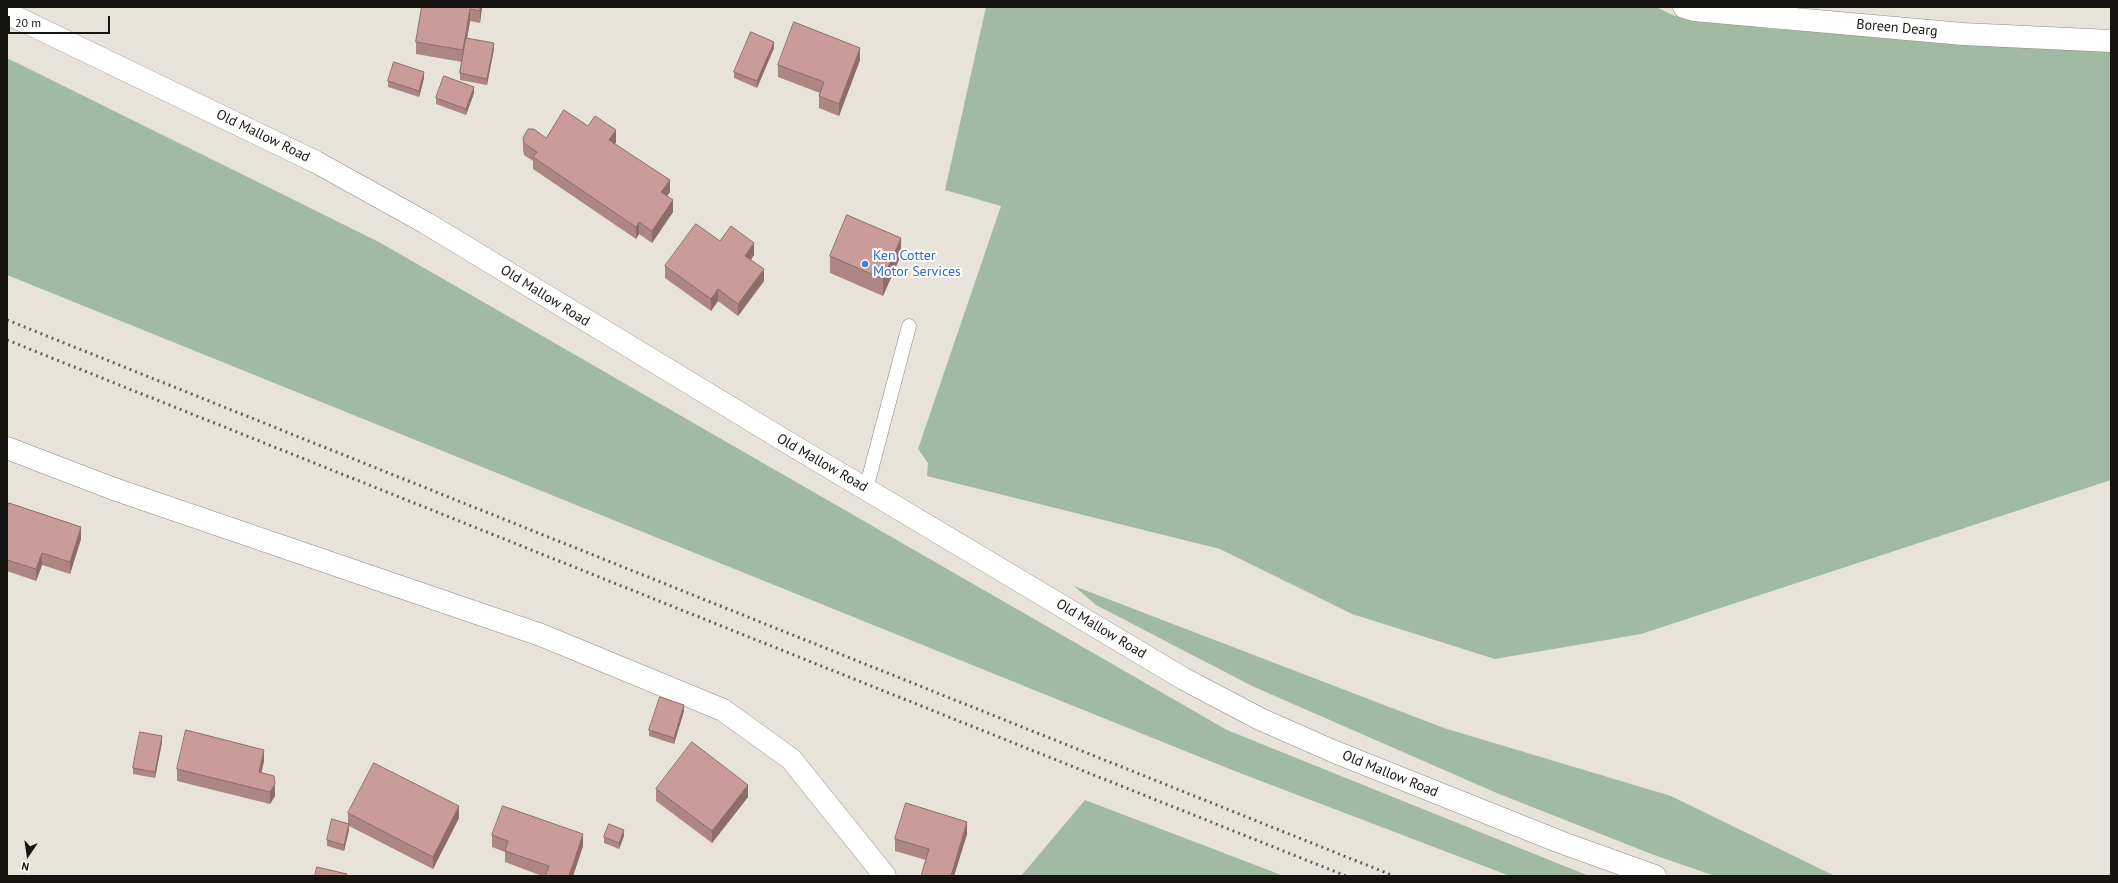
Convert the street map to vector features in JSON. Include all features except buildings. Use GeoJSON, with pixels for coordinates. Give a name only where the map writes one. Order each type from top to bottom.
{"type":"FeatureCollection","features":[{"type":"Feature","properties":{"kind":"street","name":"Boreen Dearg"},"geometry":{"type":"LineString","coordinates":[[1684,7],[1694,10],[1963,34],[2111,41]]}},
{"type":"Feature","properties":{"kind":"street","name":"Old Mallow Road"},"geometry":{"type":"LineString","coordinates":[[7,14],[323,166],[426,223],[1184,679],[1260,719],[1335,752],[1523,827],[1655,876]]}},
{"type":"Feature","properties":{"kind":"street"},"geometry":{"type":"LineString","coordinates":[[7,448],[114,489],[541,635],[723,710],[791,759],[885,876]]}},
{"type":"Feature","properties":{"kind":"lane"},"geometry":{"type":"LineString","coordinates":[[866,488],[909,326]]}},
{"type":"Feature","properties":{"kind":"green space"},"geometry":{"type":"Polygon","coordinates":[[[986,7],[1656,7],[1675,16],[1773,29],[2111,49],[2111,480],[1641,634],[1495,659],[1352,614],[1220,549],[927,476],[928,463],[918,449],[1001,206],[945,190],[986,7]]]}},
{"type":"Feature","properties":{"kind":"green space"},"geometry":{"type":"Polygon","coordinates":[[[7,58],[379,242],[1227,730],[1589,876],[1510,876],[1232,770],[7,275],[7,58]]]}},
{"type":"Feature","properties":{"kind":"green space"},"geometry":{"type":"Polygon","coordinates":[[[1074,586],[1444,728],[1671,796],[1835,876],[1715,876],[1654,855],[1499,794],[1252,686],[1096,605],[1074,586]]]}},
{"type":"Feature","properties":{"kind":"green space"},"geometry":{"type":"Polygon","coordinates":[[[1085,800],[1271,871],[1283,876],[1021,876],[1085,800]]]}},
{"type":"Feature","properties":{"kind":"railway"},"geometry":{"type":"LineString","coordinates":[[7,320],[1394,876]]}},
{"type":"Feature","properties":{"kind":"railway"},"geometry":{"type":"LineString","coordinates":[[7,340],[1346,876]]}},
{"type":"Feature","properties":{"kind":"place","name":"Ken Cotter Motor Services"},"geometry":{"type":"Point","coordinates":[865,264]}}]}
